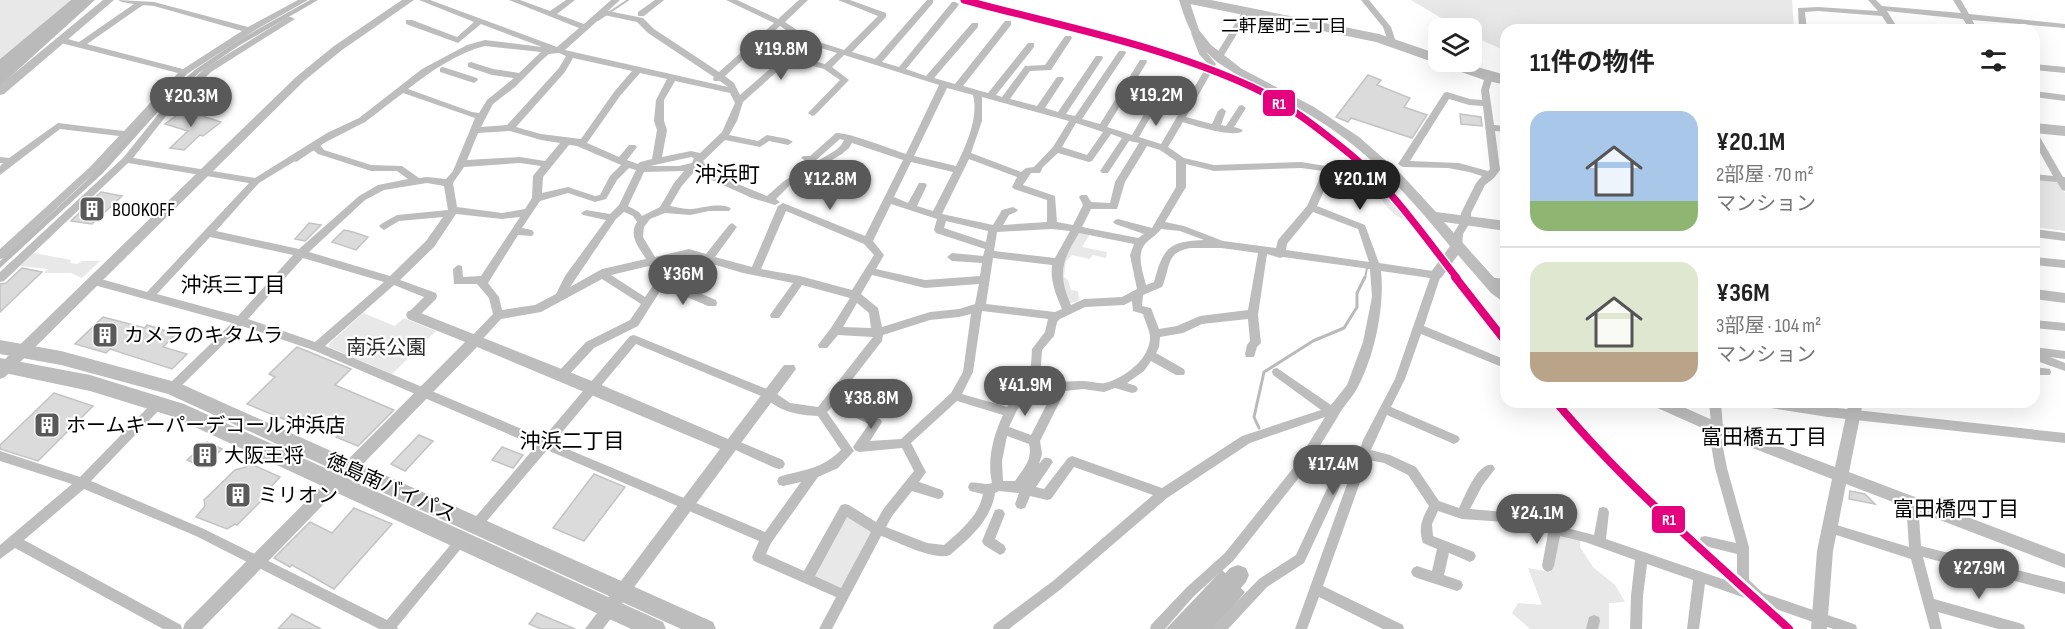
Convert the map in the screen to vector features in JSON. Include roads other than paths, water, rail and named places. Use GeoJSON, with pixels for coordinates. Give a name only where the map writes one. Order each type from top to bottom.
{"type":"FeatureCollection","features":[{"type":"Feature","properties":{"kind":"highway"},"geometry":{"type":"LineString","coordinates":[[1190,0],[1392,42],[1428,55]]}},
{"type":"Feature","properties":{"kind":"highway"},"geometry":{"type":"LineString","coordinates":[[1475,72],[1500,79]]}},
{"type":"Feature","properties":{"kind":"highway"},"geometry":{"type":"LineString","coordinates":[[2040,129],[2065,131]]}},
{"type":"Feature","properties":{"kind":"highway","name":"徳島南バイパス"},"geometry":{"type":"LineString","coordinates":[[2,363],[22,350],[61,358],[172,388],[343,475],[462,540],[655,629]]}},
{"type":"Feature","properties":{"kind":"highway","name":"徳島南バイパス"},"geometry":{"type":"LineString","coordinates":[[2,363],[90,383],[177,410],[476,525],[705,629]]}},
{"type":"Feature","properties":{"kind":"street"},"geometry":{"type":"LineString","coordinates":[[0,90],[109,0]]}},
{"type":"Feature","properties":{"kind":"street"},"geometry":{"type":"LineString","coordinates":[[122,0],[141,3],[157,2],[249,30]]}},
{"type":"Feature","properties":{"kind":"street"},"geometry":{"type":"LineString","coordinates":[[0,255],[93,169],[184,72],[249,30],[304,0]]}},
{"type":"Feature","properties":{"kind":"street"},"geometry":{"type":"LineString","coordinates":[[22,350],[316,65],[409,0]]}},
{"type":"Feature","properties":{"kind":"street"},"geometry":{"type":"LineString","coordinates":[[423,0],[571,55],[732,91]]}},
{"type":"Feature","properties":{"kind":"street"},"geometry":{"type":"LineString","coordinates":[[513,0],[525,2],[584,27]]}},
{"type":"Feature","properties":{"kind":"street"},"geometry":{"type":"LineString","coordinates":[[551,14],[571,0]]}},
{"type":"Feature","properties":{"kind":"street"},"geometry":{"type":"LineString","coordinates":[[150,295],[255,181],[330,135],[370,115],[401,89],[443,61],[470,47],[484,44],[535,48],[547,52],[558,51],[616,0]]}},
{"type":"Feature","properties":{"kind":"street"},"geometry":{"type":"LineString","coordinates":[[641,14],[660,0]]}},
{"type":"Feature","properties":{"kind":"street"},"geometry":{"type":"LineString","coordinates":[[730,0],[781,23],[807,41],[984,96],[1076,120],[1163,148],[1181,159],[1214,168],[1301,165],[1329,169],[1311,208],[1282,243],[1280,254]]}},
{"type":"Feature","properties":{"kind":"street"},"geometry":{"type":"LineString","coordinates":[[711,86],[719,76],[781,23],[804,0]]}},
{"type":"Feature","properties":{"kind":"street"},"geometry":{"type":"LineString","coordinates":[[827,67],[883,15],[842,0]]}},
{"type":"Feature","properties":{"kind":"street"},"geometry":{"type":"LineString","coordinates":[[1163,148],[1212,64],[1203,54],[1184,0]]}},
{"type":"Feature","properties":{"kind":"street"},"geometry":{"type":"LineString","coordinates":[[1365,0],[1388,27],[1392,42]]}},
{"type":"Feature","properties":{"kind":"street"},"geometry":{"type":"LineString","coordinates":[[1872,0],[1886,14],[1892,24]]}},
{"type":"Feature","properties":{"kind":"street"},"geometry":{"type":"LineString","coordinates":[[1957,0],[1971,24]]}},
{"type":"Feature","properties":{"kind":"street"},"geometry":{"type":"LineString","coordinates":[[876,63],[930,1]]}},
{"type":"Feature","properties":{"kind":"street"},"geometry":{"type":"LineString","coordinates":[[81,45],[141,3]]}},
{"type":"Feature","properties":{"kind":"street"},"geometry":{"type":"LineString","coordinates":[[900,70],[956,4]]}},
{"type":"Feature","properties":{"kind":"street"},"geometry":{"type":"LineString","coordinates":[[1878,8],[2065,26]]}},
{"type":"Feature","properties":{"kind":"street"},"geometry":{"type":"LineString","coordinates":[[1802,24],[1801,10],[1886,14]]}},
{"type":"Feature","properties":{"kind":"street"},"geometry":{"type":"LineString","coordinates":[[1218,58],[1247,11]]}},
{"type":"Feature","properties":{"kind":"street"},"geometry":{"type":"LineString","coordinates":[[602,12],[640,20],[651,31],[730,85],[738,101]]}},
{"type":"Feature","properties":{"kind":"street"},"geometry":{"type":"LineString","coordinates":[[0,278],[126,160],[159,120],[208,70],[291,19]]}},
{"type":"Feature","properties":{"kind":"street"},"geometry":{"type":"LineString","coordinates":[[409,22],[458,40],[480,21]]}},
{"type":"Feature","properties":{"kind":"street"},"geometry":{"type":"LineString","coordinates":[[957,88],[1008,23]]}},
{"type":"Feature","properties":{"kind":"street"},"geometry":{"type":"LineString","coordinates":[[928,79],[975,26]]}},
{"type":"Feature","properties":{"kind":"street"},"geometry":{"type":"LineString","coordinates":[[1195,33],[1218,58],[1326,119],[1384,165],[1433,216],[1457,247],[1500,293]]}},
{"type":"Feature","properties":{"kind":"street"},"geometry":{"type":"LineString","coordinates":[[1004,101],[1028,68],[1048,68],[1068,38]]}},
{"type":"Feature","properties":{"kind":"street"},"geometry":{"type":"LineString","coordinates":[[60,40],[184,72]]}},
{"type":"Feature","properties":{"kind":"street"},"geometry":{"type":"LineString","coordinates":[[641,221],[664,208],[677,185],[723,137],[733,119],[738,101],[807,41]]}},
{"type":"Feature","properties":{"kind":"street"},"geometry":{"type":"LineString","coordinates":[[936,216],[967,155],[984,96],[1030,45]]}},
{"type":"Feature","properties":{"kind":"street"},"geometry":{"type":"LineString","coordinates":[[317,347],[430,244],[452,212],[448,183],[477,130],[481,116],[490,102],[547,52]]}},
{"type":"Feature","properties":{"kind":"street"},"geometry":{"type":"LineString","coordinates":[[1052,225],[1052,198],[1017,187],[1023,176],[1029,171],[1037,171],[1038,166],[1056,149],[1122,53]]}},
{"type":"Feature","properties":{"kind":"street"},"geometry":{"type":"LineString","coordinates":[[510,128],[562,70],[571,55]]}},
{"type":"Feature","properties":{"kind":"street"},"geometry":{"type":"LineString","coordinates":[[788,57],[827,67],[845,80],[812,113]]}},
{"type":"Feature","properties":{"kind":"street"},"geometry":{"type":"LineString","coordinates":[[1060,116],[1099,58]]}},
{"type":"Feature","properties":{"kind":"street"},"geometry":{"type":"LineString","coordinates":[[1056,149],[1089,159],[1143,62]]}},
{"type":"Feature","properties":{"kind":"street"},"geometry":{"type":"LineString","coordinates":[[464,76],[475,65],[492,72],[520,76]]}},
{"type":"Feature","properties":{"kind":"street"},"geometry":{"type":"LineString","coordinates":[[2040,68],[2065,70]]}},
{"type":"Feature","properties":{"kind":"street"},"geometry":{"type":"LineString","coordinates":[[443,70],[474,80]]}},
{"type":"Feature","properties":{"kind":"street"},"geometry":{"type":"LineString","coordinates":[[579,143],[584,141],[617,94],[637,71]]}},
{"type":"Feature","properties":{"kind":"street"},"geometry":{"type":"LineString","coordinates":[[1300,629],[1364,455],[1400,379],[1436,275],[1457,247],[1460,228],[1466,221],[1466,213],[1481,183],[1493,173],[1494,153],[1485,83],[1489,77]]}},
{"type":"Feature","properties":{"kind":"street"},"geometry":{"type":"LineString","coordinates":[[657,159],[662,130],[659,121],[660,100],[672,78]]}},
{"type":"Feature","properties":{"kind":"street"},"geometry":{"type":"LineString","coordinates":[[1039,110],[1060,79]]}},
{"type":"Feature","properties":{"kind":"street"},"geometry":{"type":"LineString","coordinates":[[868,241],[944,84]]}},
{"type":"Feature","properties":{"kind":"street"},"geometry":{"type":"LineString","coordinates":[[401,89],[471,115],[481,116]]}},
{"type":"Feature","properties":{"kind":"street"},"geometry":{"type":"LineString","coordinates":[[1403,164],[1447,95],[1469,102],[1487,103]]}},
{"type":"Feature","properties":{"kind":"street"},"geometry":{"type":"LineString","coordinates":[[2040,95],[2065,98]]}},
{"type":"Feature","properties":{"kind":"street"},"geometry":{"type":"LineString","coordinates":[[1105,171],[1157,99]]}},
{"type":"Feature","properties":{"kind":"street"},"geometry":{"type":"LineString","coordinates":[[1179,118],[1233,131],[1242,108]]}},
{"type":"Feature","properties":{"kind":"street"},"geometry":{"type":"LineString","coordinates":[[1215,128],[1221,111]]}},
{"type":"Feature","properties":{"kind":"street"},"geometry":{"type":"LineString","coordinates":[[140,119],[159,120]]}},
{"type":"Feature","properties":{"kind":"street"},"geometry":{"type":"LineString","coordinates":[[0,172],[58,126],[126,134]]}},
{"type":"Feature","properties":{"kind":"street"},"geometry":{"type":"LineString","coordinates":[[477,130],[510,128],[541,137],[579,143],[641,168],[679,169],[698,161]]}},
{"type":"Feature","properties":{"kind":"street"},"geometry":{"type":"LineString","coordinates":[[1491,128],[1500,129]]}},
{"type":"Feature","properties":{"kind":"street"},"geometry":{"type":"LineString","coordinates":[[806,158],[812,159],[839,135],[908,158],[958,170]]}},
{"type":"Feature","properties":{"kind":"street"},"geometry":{"type":"LineString","coordinates":[[723,137],[760,144],[767,138],[788,142]]}},
{"type":"Feature","properties":{"kind":"street"},"geometry":{"type":"LineString","coordinates":[[560,296],[569,279],[612,218],[623,207],[643,164],[657,159],[691,154],[708,175],[755,196],[774,201],[787,183],[839,152],[846,146],[849,138]]}},
{"type":"Feature","properties":{"kind":"street"},"geometry":{"type":"LineString","coordinates":[[498,315],[494,297],[482,283],[537,198],[538,176],[545,164],[567,141]]}},
{"type":"Feature","properties":{"kind":"street"},"geometry":{"type":"LineString","coordinates":[[1068,310],[1057,285],[1056,262],[1076,229],[1086,201],[1114,207],[1120,182],[1144,143]]}},
{"type":"Feature","properties":{"kind":"street"},"geometry":{"type":"LineString","coordinates":[[2040,144],[2063,182]]}},
{"type":"Feature","properties":{"kind":"street"},"geometry":{"type":"LineString","coordinates":[[315,146],[321,152],[370,168],[399,168],[417,181]]}},
{"type":"Feature","properties":{"kind":"street"},"geometry":{"type":"LineString","coordinates":[[537,198],[568,190],[596,199],[603,196],[632,147]]}},
{"type":"Feature","properties":{"kind":"street"},"geometry":{"type":"LineString","coordinates":[[1494,153],[1500,154]]}},
{"type":"Feature","properties":{"kind":"street"},"geometry":{"type":"LineString","coordinates":[[967,155],[1023,176]]}},
{"type":"Feature","properties":{"kind":"street"},"geometry":{"type":"LineString","coordinates":[[1029,387],[1061,388],[1083,385],[1104,388],[1116,384],[1140,368],[1150,356],[1154,347],[1155,334],[1147,311],[1137,308],[1140,293],[1135,255],[1140,242],[1155,229],[1181,187],[1181,159]]}},
{"type":"Feature","properties":{"kind":"street"},"geometry":{"type":"LineString","coordinates":[[0,160],[11,161]]}},
{"type":"Feature","properties":{"kind":"street"},"geometry":{"type":"LineString","coordinates":[[126,160],[255,181]]}},
{"type":"Feature","properties":{"kind":"street"},"geometry":{"type":"LineString","coordinates":[[460,164],[496,164],[520,160],[545,164]]}},
{"type":"Feature","properties":{"kind":"street"},"geometry":{"type":"LineString","coordinates":[[1384,165],[1442,163],[1500,172]]}},
{"type":"Feature","properties":{"kind":"street"},"geometry":{"type":"LineString","coordinates":[[2040,178],[2063,182]]}},
{"type":"Feature","properties":{"kind":"street"},"geometry":{"type":"LineString","coordinates":[[172,388],[240,321],[302,252],[362,198],[381,187],[417,181],[448,183]]}},
{"type":"Feature","properties":{"kind":"street"},"geometry":{"type":"LineString","coordinates":[[910,207],[922,185]]}},
{"type":"Feature","properties":{"kind":"street"},"geometry":{"type":"LineString","coordinates":[[944,190],[936,216],[939,230],[980,245],[988,254]]}},
{"type":"Feature","properties":{"kind":"street"},"geometry":{"type":"LineString","coordinates":[[888,199],[936,216],[994,229],[1052,225],[1140,242]]}},
{"type":"Feature","properties":{"kind":"street"},"geometry":{"type":"LineString","coordinates":[[755,271],[783,206],[868,241],[879,255]]}},
{"type":"Feature","properties":{"kind":"street"},"geometry":{"type":"LineString","coordinates":[[562,375],[590,345],[634,323],[659,284],[653,263],[638,237],[641,221],[636,214],[623,207]]}},
{"type":"Feature","properties":{"kind":"street"},"geometry":{"type":"LineString","coordinates":[[664,208],[690,212],[710,208],[726,209]]}},
{"type":"Feature","properties":{"kind":"street"},"geometry":{"type":"LineString","coordinates":[[999,629],[1057,585],[1163,494],[1246,438],[1333,410],[1350,392],[1374,327],[1377,283],[1374,265],[1362,227],[1311,208]]}},
{"type":"Feature","properties":{"kind":"street"},"geometry":{"type":"LineString","coordinates":[[783,481],[813,475],[836,464],[848,451],[861,446],[889,443],[898,445],[905,442],[955,396],[968,372],[994,229],[1005,212],[1013,210]]}},
{"type":"Feature","properties":{"kind":"street"},"geometry":{"type":"LineString","coordinates":[[384,226],[397,218],[452,212],[502,216],[528,212]]}},
{"type":"Feature","properties":{"kind":"street"},"geometry":{"type":"LineString","coordinates":[[586,213],[612,218]]}},
{"type":"Feature","properties":{"kind":"street"},"geometry":{"type":"LineString","coordinates":[[1433,216],[1500,225]]}},
{"type":"Feature","properties":{"kind":"street"},"geometry":{"type":"LineString","coordinates":[[1118,222],[1155,229],[1181,228],[1221,244],[1263,252],[1436,275]]}},
{"type":"Feature","properties":{"kind":"street"},"geometry":{"type":"LineString","coordinates":[[708,259],[732,227]]}},
{"type":"Feature","properties":{"kind":"street"},"geometry":{"type":"LineString","coordinates":[[517,231],[529,233]]}},
{"type":"Feature","properties":{"kind":"street"},"geometry":{"type":"LineString","coordinates":[[209,233],[302,252],[393,280],[432,296],[413,315],[779,464]]}},
{"type":"Feature","properties":{"kind":"street"},"geometry":{"type":"LineString","coordinates":[[2040,234],[2065,237]]}},
{"type":"Feature","properties":{"kind":"street"},"geometry":{"type":"LineString","coordinates":[[807,578],[845,509],[878,530],[925,548],[946,551],[983,515],[994,488],[995,459],[1004,430],[1017,398],[1029,387],[1036,364],[1037,349],[1050,333],[1052,321],[1056,316],[1084,303],[1124,301],[1158,284],[1167,255],[1173,248],[1221,244]]}},
{"type":"Feature","properties":{"kind":"street"},"geometry":{"type":"LineString","coordinates":[[823,345],[835,330],[879,255],[890,252]]}},
{"type":"Feature","properties":{"kind":"street"},"geometry":{"type":"LineString","coordinates":[[1250,354],[1252,345],[1256,343],[1254,314],[1263,252]]}},
{"type":"Feature","properties":{"kind":"street"},"geometry":{"type":"LineString","coordinates":[[191,629],[498,315],[537,309],[602,274],[689,253],[856,295],[874,310],[878,338],[821,412]]}},
{"type":"Feature","properties":{"kind":"street"},"geometry":{"type":"LineString","coordinates":[[952,256],[988,254],[1056,262]]}},
{"type":"Feature","properties":{"kind":"street"},"geometry":{"type":"LineString","coordinates":[[2040,262],[2065,264]]}},
{"type":"Feature","properties":{"kind":"street"},"geometry":{"type":"LineString","coordinates":[[458,269],[458,281],[485,280]]}},
{"type":"Feature","properties":{"kind":"street"},"geometry":{"type":"LineString","coordinates":[[870,271],[925,284],[984,280]]}},
{"type":"Feature","properties":{"kind":"street"},"geometry":{"type":"LineString","coordinates":[[602,274],[647,303]]}},
{"type":"Feature","properties":{"kind":"street"},"geometry":{"type":"LineString","coordinates":[[776,315],[800,280]]}},
{"type":"Feature","properties":{"kind":"street"},"geometry":{"type":"LineString","coordinates":[[94,281],[240,321],[317,347],[767,539]]}},
{"type":"Feature","properties":{"kind":"street"},"geometry":{"type":"LineString","coordinates":[[1487,281],[1500,282]]}},
{"type":"Feature","properties":{"kind":"street"},"geometry":{"type":"LineString","coordinates":[[659,284],[669,285],[712,303]]}},
{"type":"Feature","properties":{"kind":"street"},"geometry":{"type":"LineString","coordinates":[[2040,295],[2065,298]]}},
{"type":"Feature","properties":{"kind":"street"},"geometry":{"type":"LineString","coordinates":[[835,330],[878,332],[930,316],[978,308],[1056,316]]}},
{"type":"Feature","properties":{"kind":"street"},"geometry":{"type":"LineString","coordinates":[[1155,334],[1179,330],[1200,320],[1254,314]]}},
{"type":"Feature","properties":{"kind":"street"},"geometry":{"type":"LineString","coordinates":[[2040,325],[2065,327]]}},
{"type":"Feature","properties":{"kind":"street"},"geometry":{"type":"LineString","coordinates":[[1418,328],[1500,362]]}},
{"type":"Feature","properties":{"kind":"street"},"geometry":{"type":"LineString","coordinates":[[476,525],[634,339],[770,395],[776,402],[799,411],[821,412]]}},
{"type":"Feature","properties":{"kind":"street"},"geometry":{"type":"LineString","coordinates":[[2040,352],[2065,355]]}},
{"type":"Feature","properties":{"kind":"street"},"geometry":{"type":"LineString","coordinates":[[1150,356],[1180,372]]}},
{"type":"Feature","properties":{"kind":"street"},"geometry":{"type":"LineString","coordinates":[[2040,358],[2065,367]]}},
{"type":"Feature","properties":{"kind":"street"},"geometry":{"type":"LineString","coordinates":[[593,629],[789,369]]}},
{"type":"Feature","properties":{"kind":"street"},"geometry":{"type":"LineString","coordinates":[[1277,372],[1333,410]]}},
{"type":"Feature","properties":{"kind":"street"},"geometry":{"type":"LineString","coordinates":[[1116,384],[1132,389]]}},
{"type":"Feature","properties":{"kind":"street"},"geometry":{"type":"LineString","coordinates":[[1110,396],[1116,384]]}},
{"type":"Feature","properties":{"kind":"street"},"geometry":{"type":"LineString","coordinates":[[1034,441],[1061,388]]}},
{"type":"Feature","properties":{"kind":"street"},"geometry":{"type":"LineString","coordinates":[[955,396],[1011,413]]}},
{"type":"Feature","properties":{"kind":"street"},"geometry":{"type":"LineString","coordinates":[[831,401],[876,422],[861,446]]}},
{"type":"Feature","properties":{"kind":"street"},"geometry":{"type":"LineString","coordinates":[[0,553],[82,483],[158,404]]}},
{"type":"Feature","properties":{"kind":"street"},"geometry":{"type":"LineString","coordinates":[[1675,408],[1715,428],[2065,561]]}},
{"type":"Feature","properties":{"kind":"street"},"geometry":{"type":"LineString","coordinates":[[1715,408],[1715,428],[1721,468],[1742,550],[1743,583],[1762,599]]}},
{"type":"Feature","properties":{"kind":"street"},"geometry":{"type":"LineString","coordinates":[[1819,623],[1825,551],[1854,408],[2065,438]]}},
{"type":"Feature","properties":{"kind":"street"},"geometry":{"type":"LineString","coordinates":[[1385,409],[1454,439]]}},
{"type":"Feature","properties":{"kind":"street"},"geometry":{"type":"LineString","coordinates":[[1156,629],[1190,592],[1228,557],[1302,464],[1333,415],[1333,410]]}},
{"type":"Feature","properties":{"kind":"street"},"geometry":{"type":"LineString","coordinates":[[821,412],[848,451]]}},
{"type":"Feature","properties":{"kind":"street"},"geometry":{"type":"LineString","coordinates":[[1004,430],[1034,441],[1038,450],[1038,457],[1024,488],[1022,504]]}},
{"type":"Feature","properties":{"kind":"street"},"geometry":{"type":"LineString","coordinates":[[825,629],[888,512],[920,472],[905,442]]}},
{"type":"Feature","properties":{"kind":"street"},"geometry":{"type":"LineString","coordinates":[[1219,629],[1263,583],[1300,558],[1338,478],[1364,455],[1386,458],[1412,471],[1435,505],[1462,514],[1505,517],[1599,542],[1762,599],[1819,623],[1851,629]]}},
{"type":"Feature","properties":{"kind":"street"},"geometry":{"type":"LineString","coordinates":[[2,458],[43,468],[167,518],[259,561],[390,628],[462,540]]}},
{"type":"Feature","properties":{"kind":"street"},"geometry":{"type":"LineString","coordinates":[[974,488],[1024,488],[1047,495],[1072,461],[1163,494]]}},
{"type":"Feature","properties":{"kind":"street"},"geometry":{"type":"LineString","coordinates":[[1024,488],[1047,462]]}},
{"type":"Feature","properties":{"kind":"street"},"geometry":{"type":"LineString","coordinates":[[1302,464],[1338,478]]}},
{"type":"Feature","properties":{"kind":"street"},"geometry":{"type":"LineString","coordinates":[[1462,514],[1478,482],[1489,469]]}},
{"type":"Feature","properties":{"kind":"street"},"geometry":{"type":"LineString","coordinates":[[813,475],[767,539],[758,557],[844,595]]}},
{"type":"Feature","properties":{"kind":"street"},"geometry":{"type":"LineString","coordinates":[[911,484],[938,494]]}},
{"type":"Feature","properties":{"kind":"street"},"geometry":{"type":"LineString","coordinates":[[1912,502],[1917,553],[1936,629]]}},
{"type":"Feature","properties":{"kind":"street"},"geometry":{"type":"LineString","coordinates":[[1435,505],[1426,524],[1427,539],[1470,556]]}},
{"type":"Feature","properties":{"kind":"street"},"geometry":{"type":"LineString","coordinates":[[1599,542],[1603,512]]}},
{"type":"Feature","properties":{"kind":"street"},"geometry":{"type":"LineString","coordinates":[[999,514],[988,541],[1000,549]]}},
{"type":"Feature","properties":{"kind":"street"},"geometry":{"type":"LineString","coordinates":[[976,521],[993,527]]}},
{"type":"Feature","properties":{"kind":"street"},"geometry":{"type":"LineString","coordinates":[[1830,528],[1917,553],[2065,588]]}},
{"type":"Feature","properties":{"kind":"street"},"geometry":{"type":"LineString","coordinates":[[1548,566],[1556,530]]}},
{"type":"Feature","properties":{"kind":"street"},"geometry":{"type":"LineString","coordinates":[[1705,541],[1742,550]]}},
{"type":"Feature","properties":{"kind":"street"},"geometry":{"type":"LineString","coordinates":[[13,542],[177,629]]}},
{"type":"Feature","properties":{"kind":"street"},"geometry":{"type":"LineString","coordinates":[[1437,578],[1444,546]]}},
{"type":"Feature","properties":{"kind":"street"},"geometry":{"type":"LineString","coordinates":[[1636,629],[1642,557]]}},
{"type":"Feature","properties":{"kind":"street"},"geometry":{"type":"LineString","coordinates":[[1417,572],[1457,585]]}},
{"type":"Feature","properties":{"kind":"street"},"geometry":{"type":"LineString","coordinates":[[1693,629],[1700,578]]}},
{"type":"Feature","properties":{"kind":"street"},"geometry":{"type":"LineString","coordinates":[[1315,588],[1383,624],[1398,629]]}},
{"type":"Feature","properties":{"kind":"street"},"geometry":{"type":"LineString","coordinates":[[1931,604],[2019,629]]}},
{"type":"Feature","properties":{"kind":"waterway"},"geometry":{"type":"LineString","coordinates":[[598,20],[628,0]]}},
{"type":"Feature","properties":{"kind":"waterway"},"geometry":{"type":"LineString","coordinates":[[364,121],[378,111]]}},
{"type":"Feature","properties":{"kind":"waterway"},"geometry":{"type":"LineString","coordinates":[[296,161],[324,142]]}},
{"type":"Feature","properties":{"kind":"waterway"},"geometry":{"type":"LineString","coordinates":[[1365,278],[1367,268]]}},
{"type":"Feature","properties":{"kind":"waterway"},"geometry":{"type":"LineString","coordinates":[[1259,428],[1254,417],[1264,372],[1313,341],[1344,328],[1357,307],[1357,293],[1365,277]]}},
{"type":"Feature","properties":{"kind":"waterway"},"geometry":{"type":"LineString","coordinates":[[1191,629],[1238,575]]}},
{"type":"Feature","properties":{"kind":"place","name":"BOOKOFF"},"geometry":{"type":"Point","coordinates":[92,209]}},
{"type":"Feature","properties":{"kind":"place","name":"カメラのキタムラ"},"geometry":{"type":"Point","coordinates":[105,335]}},
{"type":"Feature","properties":{"kind":"place","name":"ホームキーパーデコール沖浜店"},"geometry":{"type":"Point","coordinates":[47,425]}},
{"type":"Feature","properties":{"kind":"place","name":"大阪王将"},"geometry":{"type":"Point","coordinates":[205,455]}},
{"type":"Feature","properties":{"kind":"place","name":"ミリオン"},"geometry":{"type":"Point","coordinates":[238,495]}},
{"type":"Feature","properties":{"kind":"district","name":"二軒屋町三丁目"},"geometry":{"type":"Point","coordinates":[1284,26]}},
{"type":"Feature","properties":{"kind":"district","name":"沖浜町"},"geometry":{"type":"Point","coordinates":[727,174]}},
{"type":"Feature","properties":{"kind":"district","name":"沖浜三丁目"},"geometry":{"type":"Point","coordinates":[233,285]}},
{"type":"Feature","properties":{"kind":"district","name":"富田橋五丁目"},"geometry":{"type":"Point","coordinates":[1764,437]}},
{"type":"Feature","properties":{"kind":"district","name":"沖浜二丁目"},"geometry":{"type":"Point","coordinates":[572,441]}},
{"type":"Feature","properties":{"kind":"district","name":"富田橋四丁目"},"geometry":{"type":"Point","coordinates":[1956,509]}},
{"type":"Feature","properties":{"kind":"park label","name":"南浜公園"},"geometry":{"type":"Point","coordinates":[386,347]}}]}
